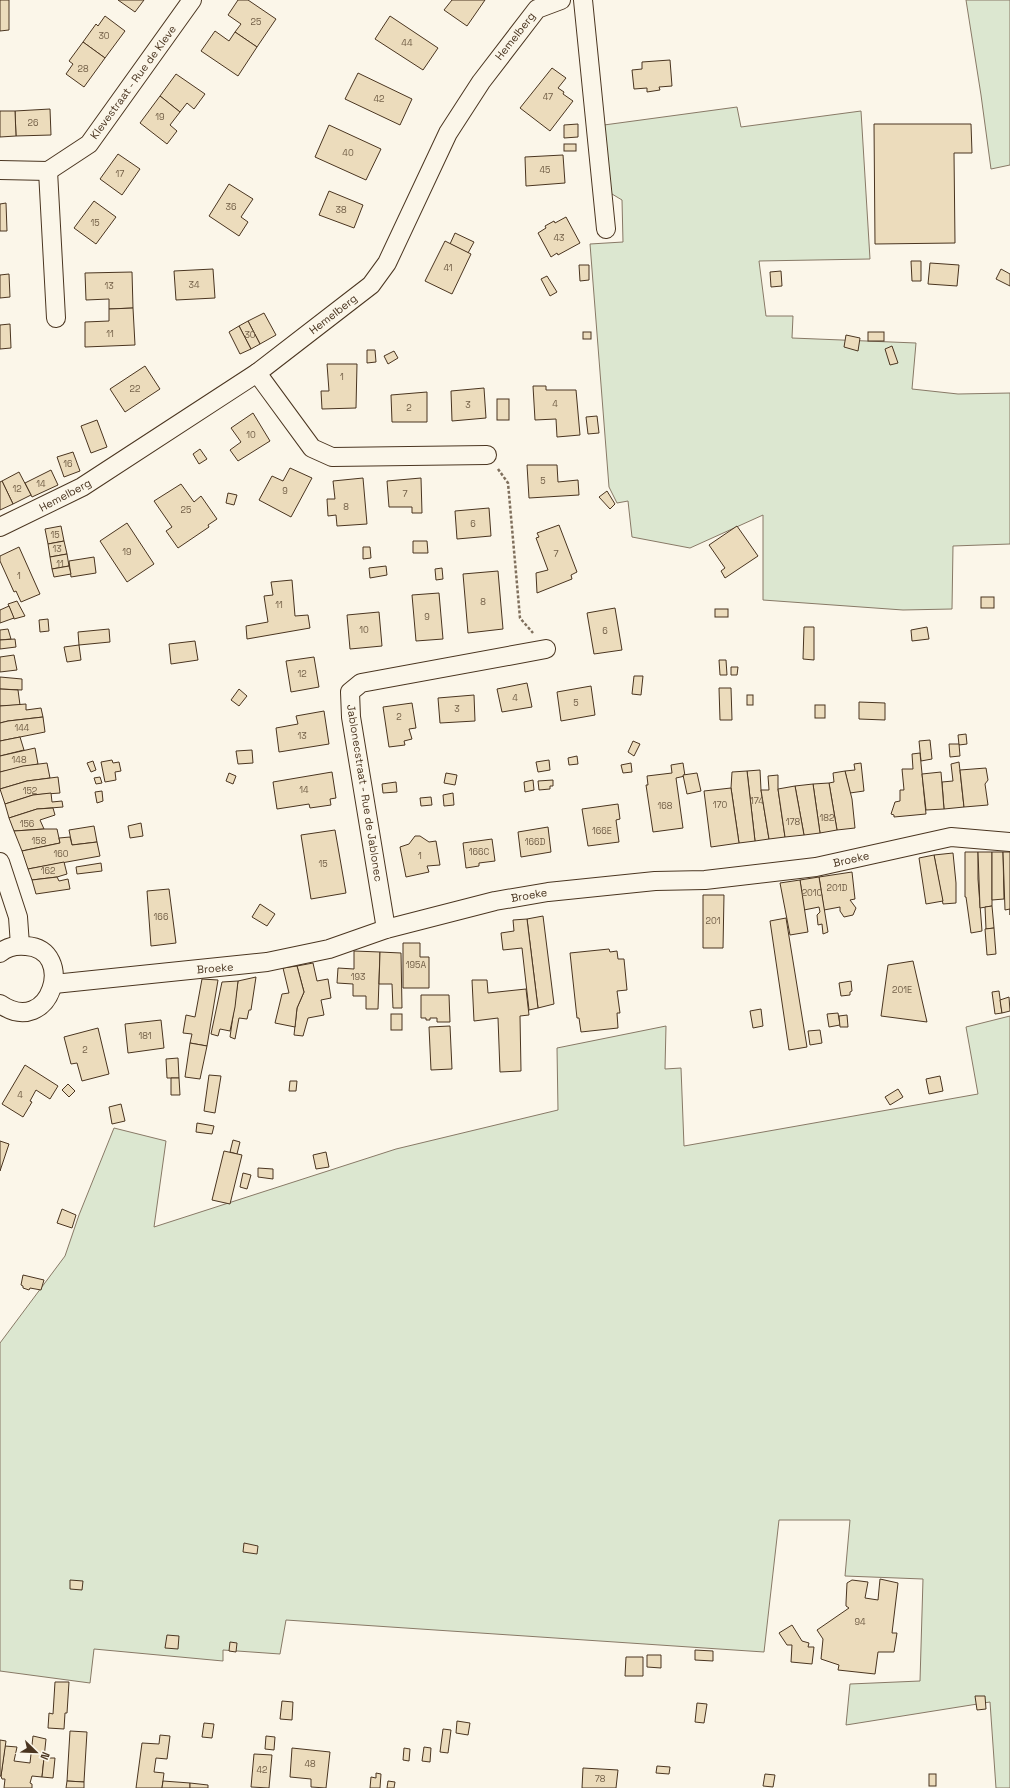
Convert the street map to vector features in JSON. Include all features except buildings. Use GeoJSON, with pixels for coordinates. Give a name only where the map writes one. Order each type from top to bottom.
{"type":"FeatureCollection","features":[{"type":"Feature","properties":{"kind":"street","name":"Klevestraat - Rue de Kleve"},"geometry":{"type":"LineString","coordinates":[[48,171],[89,144],[192,0]]}},
{"type":"Feature","properties":{"kind":"street","name":"Hemelberg"},"geometry":{"type":"LineString","coordinates":[[0,527],[82,487],[257,373],[370,285],[387,262],[448,132],[481,82],[537,9],[561,0]]}},
{"type":"Feature","properties":{"kind":"street"},"geometry":{"type":"LineString","coordinates":[[583,0],[606,229]]}},
{"type":"Feature","properties":{"kind":"street"},"geometry":{"type":"LineString","coordinates":[[0,170],[48,171],[56,318]]}},
{"type":"Feature","properties":{"kind":"street"},"geometry":{"type":"LineString","coordinates":[[257,373],[312,448],[332,457],[487,455]]}},
{"type":"Feature","properties":{"kind":"street","name":"Jablonecstraat - Rue de Jablonec"},"geometry":{"type":"LineString","coordinates":[[386,928],[351,717],[350,692],[361,683],[546,649]]}},
{"type":"Feature","properties":{"kind":"street","name":"Broeke"},"geometry":{"type":"LineString","coordinates":[[54,984],[267,962],[329,949],[386,928],[495,902],[548,892],[655,881],[705,880],[816,867],[951,838],[1010,842]]}},
{"type":"Feature","properties":{"kind":"street"},"geometry":{"type":"LineString","coordinates":[[0,862],[18,917],[20,945]]}},
{"type":"Feature","properties":{"kind":"street"},"geometry":{"type":"LineString","coordinates":[[0,953],[9,947],[20,945],[35,948],[49,960],[54,972],[54,984],[50,995],[38,1007],[22,1012],[2,1009]]}},
{"type":"Feature","properties":{"kind":"path"},"geometry":{"type":"LineString","coordinates":[[508,483],[520,618]]}},
{"type":"Feature","properties":{"kind":"green space"},"geometry":{"type":"Polygon","coordinates":[[[966,0],[1010,0],[1010,165],[991,169],[981,95],[966,0]]]}},
{"type":"Feature","properties":{"kind":"green space"},"geometry":{"type":"Polygon","coordinates":[[[737,107],[741,127],[861,111],[870,259],[759,261],[766,316],[793,316],[792,338],[916,343],[912,389],[958,394],[1010,393],[1010,544],[953,546],[952,609],[903,610],[763,600],[763,515],[690,548],[632,537],[628,501],[617,503],[609,487],[590,244],[623,242],[622,200],[607,191],[604,125],[737,107]]]}},
{"type":"Feature","properties":{"kind":"green space"},"geometry":{"type":"Polygon","coordinates":[[[1010,1016],[1010,1788],[996,1788],[990,1702],[846,1725],[850,1684],[920,1681],[923,1579],[845,1576],[850,1520],[779,1520],[764,1652],[286,1620],[280,1654],[223,1650],[223,1661],[94,1649],[90,1683],[0,1671],[0,1343],[65,1256],[79,1215],[114,1128],[166,1141],[154,1227],[396,1149],[558,1110],[557,1048],[666,1026],[665,1069],[681,1068],[684,1146],[978,1094],[966,1027],[1010,1016]]]}}]}
